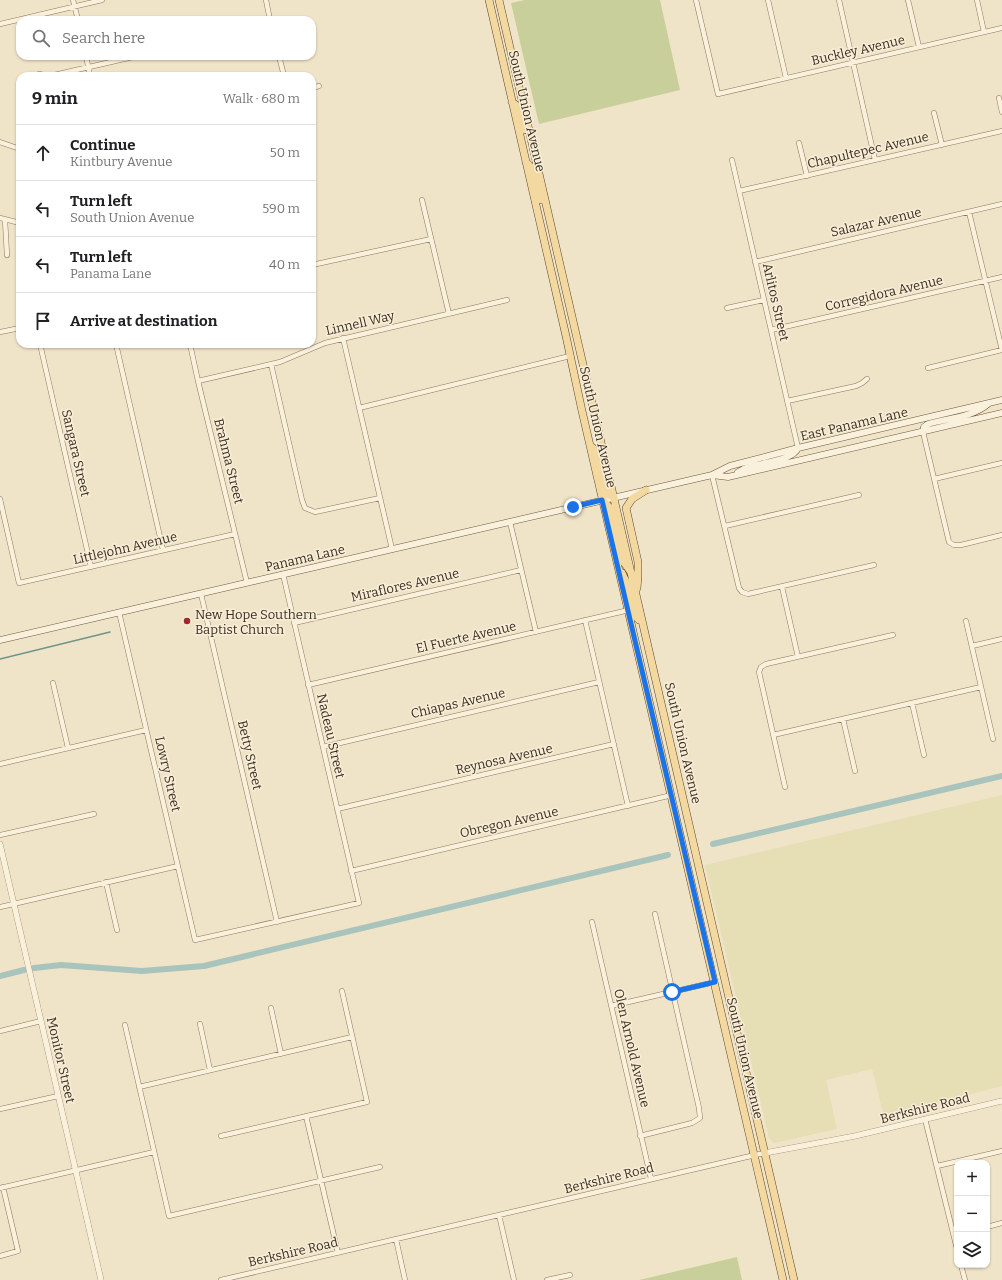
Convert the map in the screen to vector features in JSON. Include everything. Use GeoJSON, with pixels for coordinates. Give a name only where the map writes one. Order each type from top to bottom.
{"type":"FeatureCollection","features":[{"type":"Feature","properties":{"kind":"main road","name":"South Union Avenue"},"geometry":{"type":"LineString","coordinates":[[489,0],[602,500],[629,610],[783,1280]]}},
{"type":"Feature","properties":{"kind":"main road","name":"South Union Avenue"},"geometry":{"type":"LineString","coordinates":[[499,0],[794,1280]]}},
{"type":"Feature","properties":{"kind":"main road"},"geometry":{"type":"LineString","coordinates":[[512,102],[519,107],[527,143],[533,146]]}},
{"type":"Feature","properties":{"kind":"main road"},"geometry":{"type":"LineString","coordinates":[[526,162],[533,169],[543,211],[549,215]]}},
{"type":"Feature","properties":{"kind":"main road","name":"East Panama Lane"},"geometry":{"type":"LineString","coordinates":[[614,498],[712,475],[730,466],[798,448],[1002,400]]}},
{"type":"Feature","properties":{"kind":"main road"},"geometry":{"type":"LineString","coordinates":[[923,432],[924,427],[928,424],[972,414],[981,410],[989,403]]}},
{"type":"Feature","properties":{"kind":"main road","name":"East Panama Lane"},"geometry":{"type":"LineString","coordinates":[[712,475],[731,476],[1002,413]]}},
{"type":"Feature","properties":{"kind":"main road"},"geometry":{"type":"LineString","coordinates":[[588,439],[598,460],[608,495],[614,498]]}},
{"type":"Feature","properties":{"kind":"main road"},"geometry":{"type":"LineString","coordinates":[[731,476],[747,468],[791,456],[797,451],[798,448]]}},
{"type":"Feature","properties":{"kind":"main road"},"geometry":{"type":"LineString","coordinates":[[636,592],[638,562],[626,508],[632,499],[646,490]]}},
{"type":"Feature","properties":{"kind":"main road","name":"Panama Lane"},"geometry":{"type":"LineString","coordinates":[[0,640],[614,498]]}},
{"type":"Feature","properties":{"kind":"main road"},"geometry":{"type":"LineString","coordinates":[[602,500],[609,507],[623,561],[632,573]]}},
{"type":"Feature","properties":{"kind":"main road"},"geometry":{"type":"LineString","coordinates":[[618,568],[628,584],[636,617],[642,620]]}},
{"type":"Feature","properties":{"kind":"street"},"geometry":{"type":"LineString","coordinates":[[73,0],[77,16]]}},
{"type":"Feature","properties":{"kind":"street"},"geometry":{"type":"LineString","coordinates":[[33,16],[102,0]]}},
{"type":"Feature","properties":{"kind":"street"},"geometry":{"type":"LineString","coordinates":[[266,0],[269,16]]}},
{"type":"Feature","properties":{"kind":"street","name":"Buckley Avenue"},"geometry":{"type":"LineString","coordinates":[[696,0],[718,94],[1002,28]]}},
{"type":"Feature","properties":{"kind":"street"},"geometry":{"type":"LineString","coordinates":[[768,0],[786,78]]}},
{"type":"Feature","properties":{"kind":"street"},"geometry":{"type":"LineString","coordinates":[[839,0],[876,160]]}},
{"type":"Feature","properties":{"kind":"street"},"geometry":{"type":"LineString","coordinates":[[908,0],[919,47]]}},
{"type":"Feature","properties":{"kind":"street"},"geometry":{"type":"LineString","coordinates":[[977,0],[984,32]]}},
{"type":"Feature","properties":{"kind":"street"},"geometry":{"type":"LineString","coordinates":[[0,24],[16,20]]}},
{"type":"Feature","properties":{"kind":"street"},"geometry":{"type":"LineString","coordinates":[[87,60],[89,72]]}},
{"type":"Feature","properties":{"kind":"street"},"geometry":{"type":"LineString","coordinates":[[67,72],[119,60]]}},
{"type":"Feature","properties":{"kind":"street"},"geometry":{"type":"LineString","coordinates":[[280,60],[283,72]]}},
{"type":"Feature","properties":{"kind":"street"},"geometry":{"type":"LineString","coordinates":[[999,98],[1002,112]]}},
{"type":"Feature","properties":{"kind":"street"},"geometry":{"type":"LineString","coordinates":[[934,113],[942,145]]}},
{"type":"Feature","properties":{"kind":"street","name":"Chapultepec Avenue"},"geometry":{"type":"LineString","coordinates":[[739,191],[1002,131]]}},
{"type":"Feature","properties":{"kind":"street"},"geometry":{"type":"LineString","coordinates":[[0,142],[16,148]]}},
{"type":"Feature","properties":{"kind":"street"},"geometry":{"type":"LineString","coordinates":[[799,143],[807,176]]}},
{"type":"Feature","properties":{"kind":"street","name":"Arlitos Street"},"geometry":{"type":"LineString","coordinates":[[732,160],[798,448]]}},
{"type":"Feature","properties":{"kind":"street"},"geometry":{"type":"LineString","coordinates":[[422,200],[449,314]]}},
{"type":"Feature","properties":{"kind":"street","name":"Salazar Avenue"},"geometry":{"type":"LineString","coordinates":[[755,262],[1002,204]]}},
{"type":"Feature","properties":{"kind":"street"},"geometry":{"type":"LineString","coordinates":[[928,368],[1002,350],[969,212]]}},
{"type":"Feature","properties":{"kind":"street"},"geometry":{"type":"LineString","coordinates":[[7,255],[2,219],[16,222]]}},
{"type":"Feature","properties":{"kind":"street"},"geometry":{"type":"LineString","coordinates":[[316,264],[432,239]]}},
{"type":"Feature","properties":{"kind":"street","name":"Corregidora Avenue"},"geometry":{"type":"LineString","coordinates":[[771,330],[1002,277]]}},
{"type":"Feature","properties":{"kind":"street","name":"Linnell Way"},"geometry":{"type":"LineString","coordinates":[[316,346],[343,338],[507,300]]}},
{"type":"Feature","properties":{"kind":"street"},"geometry":{"type":"LineString","coordinates":[[727,308],[764,300]]}},
{"type":"Feature","properties":{"kind":"street"},"geometry":{"type":"LineString","coordinates":[[0,332],[16,329]]}},
{"type":"Feature","properties":{"kind":"street"},"geometry":{"type":"LineString","coordinates":[[343,338],[392,549]]}},
{"type":"Feature","properties":{"kind":"street","name":"Sangara Street"},"geometry":{"type":"LineString","coordinates":[[41,348],[91,567]]}},
{"type":"Feature","properties":{"kind":"street"},"geometry":{"type":"LineString","coordinates":[[117,348],[163,550]]}},
{"type":"Feature","properties":{"kind":"street","name":"Brahma Street"},"geometry":{"type":"LineString","coordinates":[[191,348],[247,583]]}},
{"type":"Feature","properties":{"kind":"street","name":"Linnell Way"},"geometry":{"type":"LineString","coordinates":[[198,381],[271,364],[312,348]]}},
{"type":"Feature","properties":{"kind":"street"},"geometry":{"type":"LineString","coordinates":[[359,408],[570,356]]}},
{"type":"Feature","properties":{"kind":"street"},"geometry":{"type":"LineString","coordinates":[[271,364],[305,508],[315,512],[380,498]]}},
{"type":"Feature","properties":{"kind":"street"},"geometry":{"type":"LineString","coordinates":[[788,401],[856,386],[868,379]]}},
{"type":"Feature","properties":{"kind":"street"},"geometry":{"type":"LineString","coordinates":[[923,432],[949,542],[954,545],[961,545],[1002,535]]}},
{"type":"Feature","properties":{"kind":"street"},"geometry":{"type":"LineString","coordinates":[[934,479],[1002,463]]}},
{"type":"Feature","properties":{"kind":"street"},"geometry":{"type":"LineString","coordinates":[[712,475],[739,588],[742,592],[748,594],[874,565]]}},
{"type":"Feature","properties":{"kind":"street"},"geometry":{"type":"LineString","coordinates":[[725,526],[859,495]]}},
{"type":"Feature","properties":{"kind":"street","name":"Littlejohn Avenue"},"geometry":{"type":"LineString","coordinates":[[0,499],[19,583],[235,534]]}},
{"type":"Feature","properties":{"kind":"street"},"geometry":{"type":"LineString","coordinates":[[510,522],[536,632]]}},
{"type":"Feature","properties":{"kind":"street","name":"Miraflores Avenue"},"geometry":{"type":"LineString","coordinates":[[294,623],[521,570]]}},
{"type":"Feature","properties":{"kind":"street","name":"Nadeau Street"},"geometry":{"type":"LineString","coordinates":[[277,922],[359,902],[283,574]]}},
{"type":"Feature","properties":{"kind":"street"},"geometry":{"type":"LineString","coordinates":[[782,587],[798,657]]}},
{"type":"Feature","properties":{"kind":"street","name":"Betty Street"},"geometry":{"type":"LineString","coordinates":[[201,594],[277,922]]}},
{"type":"Feature","properties":{"kind":"street","name":"El Fuerte Avenue"},"geometry":{"type":"LineString","coordinates":[[308,685],[629,610]]}},
{"type":"Feature","properties":{"kind":"street","name":"Lowry Street"},"geometry":{"type":"LineString","coordinates":[[119,612],[195,940],[277,922]]}},
{"type":"Feature","properties":{"kind":"street"},"geometry":{"type":"LineString","coordinates":[[585,620],[628,806]]}},
{"type":"Feature","properties":{"kind":"street"},"geometry":{"type":"LineString","coordinates":[[966,621],[994,739]]}},
{"type":"Feature","properties":{"kind":"street"},"geometry":{"type":"LineString","coordinates":[[785,787],[759,672],[761,667],[766,664],[893,635]]}},
{"type":"Feature","properties":{"kind":"street"},"geometry":{"type":"LineString","coordinates":[[972,646],[1002,639]]}},
{"type":"Feature","properties":{"kind":"street","name":"Chiapas Avenue"},"geometry":{"type":"LineString","coordinates":[[323,747],[599,682]]}},
{"type":"Feature","properties":{"kind":"street"},"geometry":{"type":"LineString","coordinates":[[53,683],[68,748]]}},
{"type":"Feature","properties":{"kind":"street"},"geometry":{"type":"LineString","coordinates":[[773,735],[981,687]]}},
{"type":"Feature","properties":{"kind":"street"},"geometry":{"type":"LineString","coordinates":[[912,703],[924,755]]}},
{"type":"Feature","properties":{"kind":"street"},"geometry":{"type":"LineString","coordinates":[[843,719],[855,771]]}},
{"type":"Feature","properties":{"kind":"street"},"geometry":{"type":"LineString","coordinates":[[0,764],[146,730]]}},
{"type":"Feature","properties":{"kind":"street","name":"Reynosa Avenue"},"geometry":{"type":"LineString","coordinates":[[337,809],[614,744]]}},
{"type":"Feature","properties":{"kind":"street","name":"Obregon Avenue"},"geometry":{"type":"LineString","coordinates":[[351,871],[672,796]]}},
{"type":"Feature","properties":{"kind":"street"},"geometry":{"type":"LineString","coordinates":[[0,835],[94,814]]}},
{"type":"Feature","properties":{"kind":"street","name":"Monitor Street"},"geometry":{"type":"LineString","coordinates":[[0,844],[101,1280]]}},
{"type":"Feature","properties":{"kind":"street"},"geometry":{"type":"LineString","coordinates":[[0,907],[178,866]]}},
{"type":"Feature","properties":{"kind":"street"},"geometry":{"type":"LineString","coordinates":[[106,882],[117,930]]}},
{"type":"Feature","properties":{"kind":"street"},"geometry":{"type":"LineString","coordinates":[[640,1136],[692,1123],[700,1118],[655,914]]}},
{"type":"Feature","properties":{"kind":"street","name":"Olen Arnold Avenue"},"geometry":{"type":"LineString","coordinates":[[592,922],[651,1179]]}},
{"type":"Feature","properties":{"kind":"street"},"geometry":{"type":"LineString","coordinates":[[611,1006],[715,982]]}},
{"type":"Feature","properties":{"kind":"street"},"geometry":{"type":"LineString","coordinates":[[221,1136],[367,1102],[342,991]]}},
{"type":"Feature","properties":{"kind":"street"},"geometry":{"type":"LineString","coordinates":[[271,1008],[281,1054]]}},
{"type":"Feature","properties":{"kind":"street"},"geometry":{"type":"LineString","coordinates":[[0,1031],[41,1021]]}},
{"type":"Feature","properties":{"kind":"street"},"geometry":{"type":"LineString","coordinates":[[200,1024],[210,1070]]}},
{"type":"Feature","properties":{"kind":"street"},"geometry":{"type":"LineString","coordinates":[[125,1025],[169,1216],[380,1167]]}},
{"type":"Feature","properties":{"kind":"street"},"geometry":{"type":"LineString","coordinates":[[139,1087],[352,1037]]}},
{"type":"Feature","properties":{"kind":"street"},"geometry":{"type":"LineString","coordinates":[[0,1109],[58,1096]]}},
{"type":"Feature","properties":{"kind":"street","name":"Berkshire Road"},"geometry":{"type":"LineString","coordinates":[[221,1280],[755,1155],[855,1136],[1002,1101]]}},
{"type":"Feature","properties":{"kind":"street"},"geometry":{"type":"LineString","coordinates":[[306,1116],[338,1253]]}},
{"type":"Feature","properties":{"kind":"street"},"geometry":{"type":"LineString","coordinates":[[925,1119],[954,1232]]}},
{"type":"Feature","properties":{"kind":"street"},"geometry":{"type":"LineString","coordinates":[[937,1166],[1002,1151]]}},
{"type":"Feature","properties":{"kind":"street"},"geometry":{"type":"LineString","coordinates":[[0,1256],[18,1251],[2,1187],[154,1152]]}},
{"type":"Feature","properties":{"kind":"street"},"geometry":{"type":"LineString","coordinates":[[499,1215],[514,1280]]}},
{"type":"Feature","properties":{"kind":"street"},"geometry":{"type":"LineString","coordinates":[[990,1226],[1002,1223]]}},
{"type":"Feature","properties":{"kind":"street"},"geometry":{"type":"LineString","coordinates":[[396,1239],[405,1280]]}},
{"type":"Feature","properties":{"kind":"street"},"geometry":{"type":"LineString","coordinates":[[962,1268],[965,1280]]}},
{"type":"Feature","properties":{"kind":"street"},"geometry":{"type":"LineString","coordinates":[[547,1280],[570,1275]]}},
{"type":"Feature","properties":{"kind":"shaded area"},"geometry":{"type":"Polygon","coordinates":[[[1002,795],[1002,1086],[884,1117],[872,1069],[826,1080],[837,1129],[774,1143],[769,1138],[705,865],[1002,795]]]}},
{"type":"Feature","properties":{"kind":"green space"},"geometry":{"type":"Polygon","coordinates":[[[525,0],[660,0],[680,90],[539,124],[511,3],[525,0]]]}},
{"type":"Feature","properties":{"kind":"green space"},"geometry":{"type":"Polygon","coordinates":[[[737,1257],[742,1280],[639,1280],[737,1257]]]}},
{"type":"Feature","properties":{"kind":"waterway"},"geometry":{"type":"LineString","coordinates":[[0,659],[110,632]]}},
{"type":"Feature","properties":{"kind":"waterway"},"geometry":{"type":"LineString","coordinates":[[713,844],[1002,776]]}},
{"type":"Feature","properties":{"kind":"waterway"},"geometry":{"type":"LineString","coordinates":[[34,968],[61,965],[142,971],[204,966],[668,855]]}},
{"type":"Feature","properties":{"kind":"waterway"},"geometry":{"type":"LineString","coordinates":[[0,976],[24,970]]}},
{"type":"Feature","properties":{"kind":"place","name":"New Hope Southern Baptist Church"},"geometry":{"type":"Point","coordinates":[187,621]}},
{"type":"Feature","properties":{"kind":"route"},"geometry":{"type":"LineString","coordinates":[[573,507],[602,500],[715,982],[672,992]]}}]}
